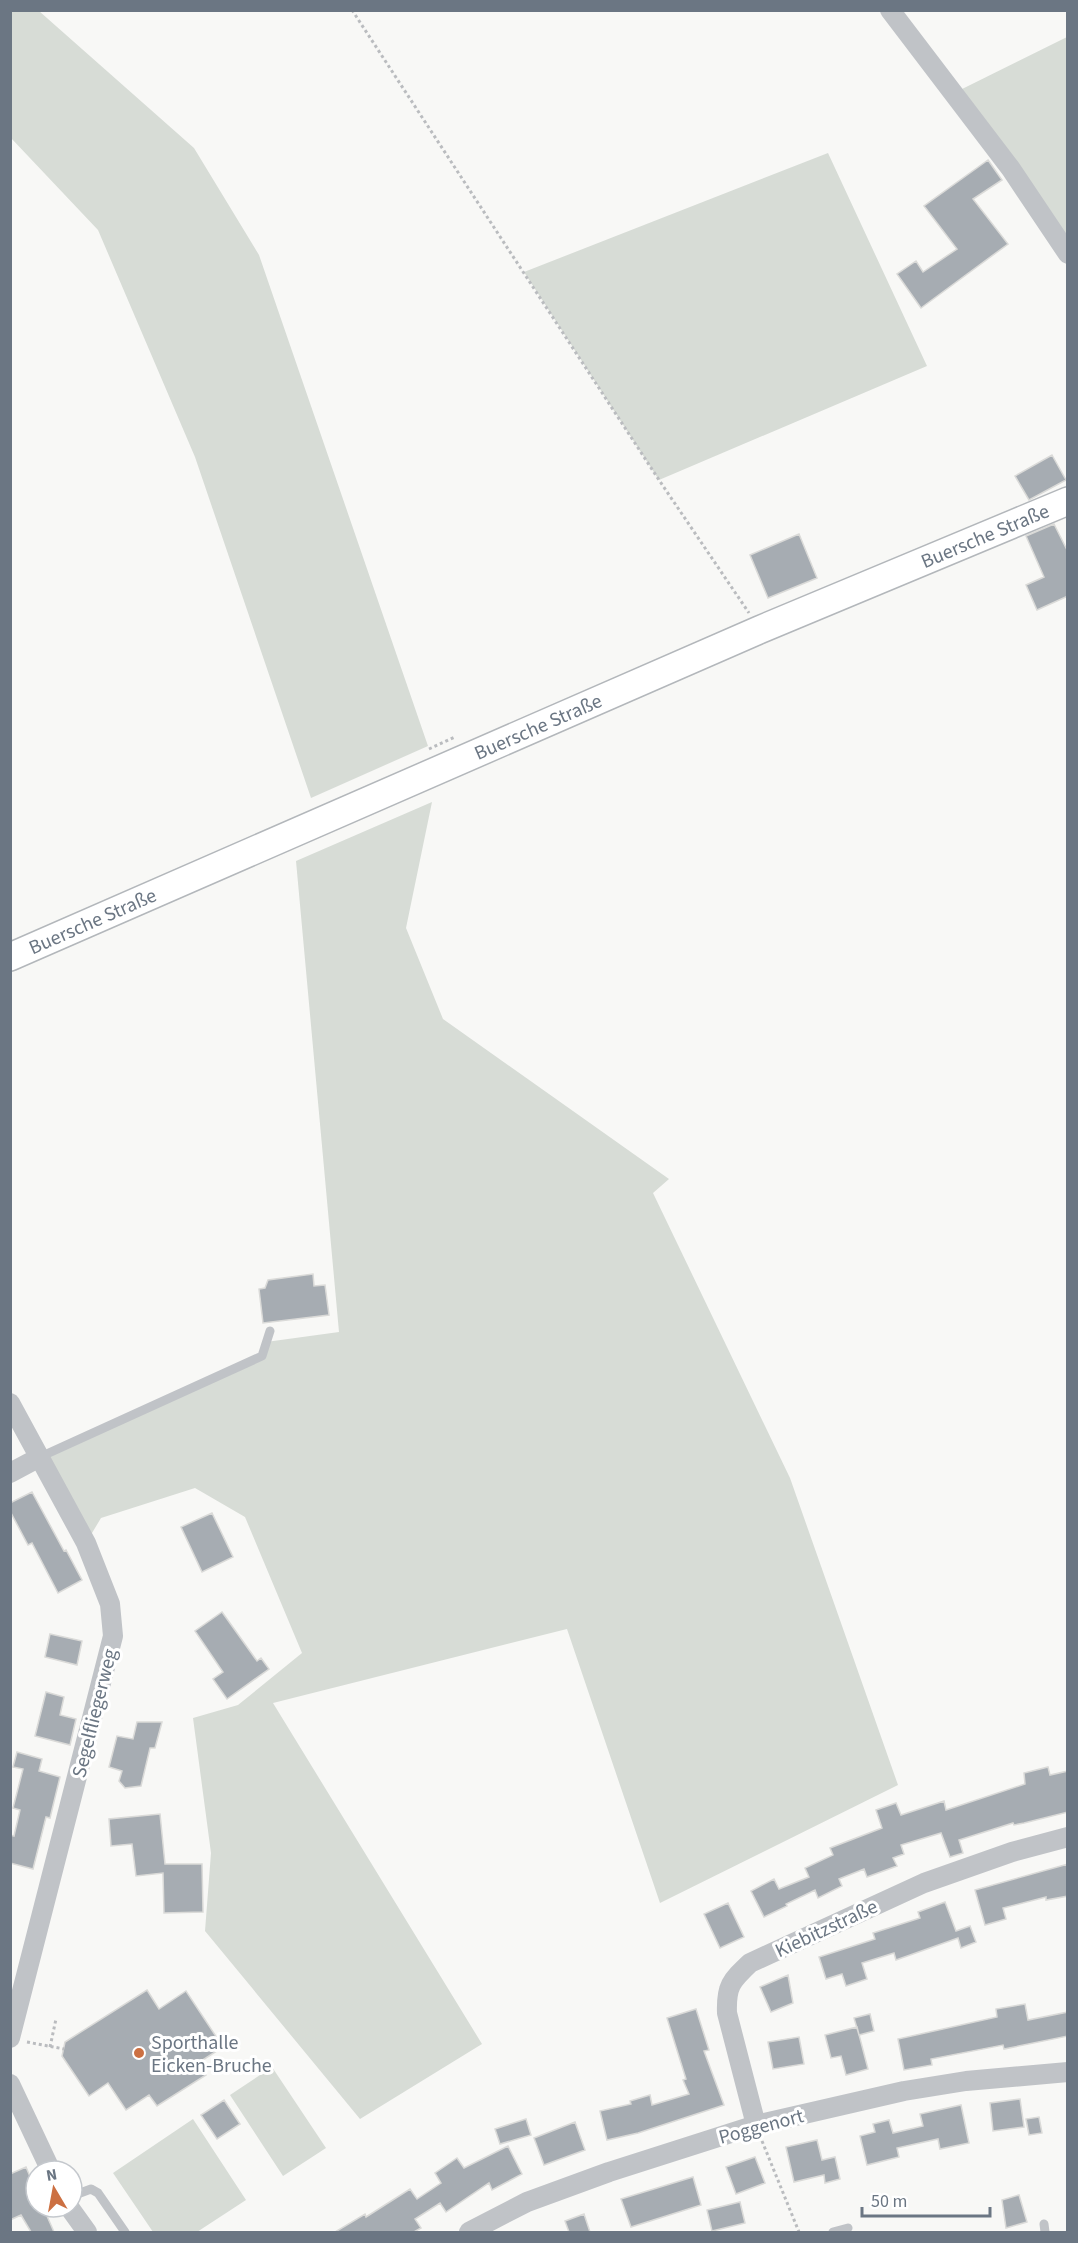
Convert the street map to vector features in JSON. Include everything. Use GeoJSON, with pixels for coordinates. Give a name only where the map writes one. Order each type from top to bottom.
{"type":"FeatureCollection","features":[{"type":"Feature","properties":{"kind":"main road","name":"Buersche Straße"},"geometry":{"type":"LineString","coordinates":[[10,957],[759,630],[1068,501]]}},
{"type":"Feature","properties":{"kind":"street"},"geometry":{"type":"LineString","coordinates":[[890,10],[1011,169],[1068,254]]}},
{"type":"Feature","properties":{"kind":"street","name":"Segelfliegerweg"},"geometry":{"type":"LineString","coordinates":[[10,1402],[86,1543],[110,1604],[113,1636],[16,2039]]}},
{"type":"Feature","properties":{"kind":"street"},"geometry":{"type":"LineString","coordinates":[[10,1473],[40,1457]]}},
{"type":"Feature","properties":{"kind":"street","name":"Kiebitzstraße"},"geometry":{"type":"LineString","coordinates":[[756,2125],[728,2013],[727,1994],[733,1979],[750,1963],[924,1883],[1012,1852],[1068,1837]]}},
{"type":"Feature","properties":{"kind":"street","name":"Poggenort"},"geometry":{"type":"LineString","coordinates":[[469,2232],[527,2202],[609,2172],[756,2125],[904,2091],[966,2081],[1068,2072]]}},
{"type":"Feature","properties":{"kind":"street"},"geometry":{"type":"LineString","coordinates":[[10,2084],[45,2159]]}},
{"type":"Feature","properties":{"kind":"street"},"geometry":{"type":"LineString","coordinates":[[78,2219],[87,2232]]}},
{"type":"Feature","properties":{"kind":"lane"},"geometry":{"type":"LineString","coordinates":[[40,1457],[262,1356],[270,1330]]}},
{"type":"Feature","properties":{"kind":"lane"},"geometry":{"type":"LineString","coordinates":[[84,2192],[91,2189],[98,2193],[125,2232]]}},
{"type":"Feature","properties":{"kind":"lane"},"geometry":{"type":"LineString","coordinates":[[833,2232],[848,2228]]}},
{"type":"Feature","properties":{"kind":"path"},"geometry":{"type":"LineString","coordinates":[[352,10],[759,630]]}},
{"type":"Feature","properties":{"kind":"path"},"geometry":{"type":"LineString","coordinates":[[51,2047],[56,2019]]}},
{"type":"Feature","properties":{"kind":"path"},"geometry":{"type":"LineString","coordinates":[[16,2039],[64,2049]]}},
{"type":"Feature","properties":{"kind":"path"},"geometry":{"type":"LineString","coordinates":[[756,2125],[799,2232]]}},
{"type":"Feature","properties":{"kind":"shaded area"},"geometry":{"type":"Polygon","coordinates":[[[11,10],[39,11],[194,148],[259,255],[428,746],[311,798],[195,457],[98,230],[11,138],[11,10]]]}},
{"type":"Feature","properties":{"kind":"shaded area"},"geometry":{"type":"Polygon","coordinates":[[[1067,37],[1067,254],[954,93],[1067,37]]]}},
{"type":"Feature","properties":{"kind":"shaded area"},"geometry":{"type":"Polygon","coordinates":[[[828,153],[927,366],[659,480],[524,272],[828,153]]]}},
{"type":"Feature","properties":{"kind":"shaded area"},"geometry":{"type":"Polygon","coordinates":[[[432,802],[406,928],[443,1019],[669,1179],[653,1193],[790,1478],[898,1785],[660,1903],[567,1629],[273,1703],[482,2044],[360,2119],[205,1931],[211,1853],[193,1718],[238,1705],[302,1653],[245,1517],[195,1488],[101,1518],[86,1543],[40,1457],[262,1357],[266,1342],[339,1332],[296,861],[432,802]]]}},
{"type":"Feature","properties":{"kind":"shaded area"},"geometry":{"type":"Polygon","coordinates":[[[272,2067],[326,2148],[283,2176],[230,2095],[272,2067]]]}},
{"type":"Feature","properties":{"kind":"shaded area"},"geometry":{"type":"Polygon","coordinates":[[[193,2119],[246,2200],[197,2232],[153,2232],[113,2173],[193,2119]]]}},
{"type":"Feature","properties":{"kind":"building"},"geometry":{"type":"Polygon","coordinates":[[[988,160],[1002,180],[973,199],[1008,244],[921,308],[897,274],[916,261],[923,272],[957,249],[924,206],[988,160]]]}},
{"type":"Feature","properties":{"kind":"building"},"geometry":{"type":"Polygon","coordinates":[[[1052,455],[1066,480],[1029,500],[1015,476],[1052,455]]]}},
{"type":"Feature","properties":{"kind":"building"},"geometry":{"type":"Polygon","coordinates":[[[1054,524],[1068,552],[1068,596],[1037,610],[1026,585],[1044,577],[1026,536],[1054,524]]]}},
{"type":"Feature","properties":{"kind":"building"},"geometry":{"type":"Polygon","coordinates":[[[799,534],[817,578],[768,598],[750,555],[799,534]]]}},
{"type":"Feature","properties":{"kind":"building"},"geometry":{"type":"Polygon","coordinates":[[[313,1274],[314,1286],[325,1285],[329,1315],[263,1323],[259,1289],[265,1288],[268,1280],[313,1274]]]}},
{"type":"Feature","properties":{"kind":"building"},"geometry":{"type":"Polygon","coordinates":[[[32,1492],[82,1580],[58,1593],[32,1543],[28,1545],[10,1511],[10,1503],[32,1492]]]}},
{"type":"Feature","properties":{"kind":"building"},"geometry":{"type":"Polygon","coordinates":[[[212,1513],[233,1557],[202,1572],[181,1527],[212,1513]]]}},
{"type":"Feature","properties":{"kind":"building"},"geometry":{"type":"Polygon","coordinates":[[[222,1612],[257,1661],[261,1658],[269,1669],[227,1699],[213,1679],[223,1672],[195,1631],[222,1612]]]}},
{"type":"Feature","properties":{"kind":"building"},"geometry":{"type":"Polygon","coordinates":[[[50,1634],[82,1641],[77,1665],[45,1657],[50,1634]]]}},
{"type":"Feature","properties":{"kind":"building"},"geometry":{"type":"Polygon","coordinates":[[[46,1692],[64,1697],[60,1715],[76,1719],[70,1745],[35,1736],[46,1692]]]}},
{"type":"Feature","properties":{"kind":"building"},"geometry":{"type":"Polygon","coordinates":[[[137,1722],[162,1722],[155,1748],[150,1748],[141,1786],[125,1788],[119,1781],[122,1771],[109,1767],[117,1736],[133,1739],[137,1722]]]}},
{"type":"Feature","properties":{"kind":"building"},"geometry":{"type":"Polygon","coordinates":[[[17,1752],[42,1759],[39,1771],[60,1777],[50,1818],[46,1817],[33,1869],[10,1863],[10,1835],[14,1836],[20,1810],[13,1808],[23,1769],[13,1767],[17,1752]]]}},
{"type":"Feature","properties":{"kind":"building"},"geometry":{"type":"Polygon","coordinates":[[[1048,1767],[1050,1775],[1068,1771],[1068,1812],[1014,1825],[1013,1823],[959,1840],[963,1853],[950,1857],[941,1833],[901,1845],[904,1854],[893,1858],[897,1866],[867,1877],[864,1869],[839,1879],[842,1886],[818,1898],[815,1890],[764,1917],[751,1891],[774,1879],[779,1889],[809,1877],[805,1868],[833,1855],[830,1848],[882,1828],[876,1810],[896,1803],[901,1815],[944,1801],[946,1810],[1025,1784],[1024,1773],[1048,1767]]]}},
{"type":"Feature","properties":{"kind":"building"},"geometry":{"type":"Polygon","coordinates":[[[160,1814],[165,1864],[202,1864],[203,1912],[164,1913],[163,1873],[136,1876],[132,1844],[111,1846],[109,1819],[160,1814]]]}},
{"type":"Feature","properties":{"kind":"building"},"geometry":{"type":"Polygon","coordinates":[[[1068,1864],[1068,1896],[1046,1900],[1046,1897],[1003,1908],[1006,1919],[985,1925],[975,1890],[1068,1864]]]}},
{"type":"Feature","properties":{"kind":"building"},"geometry":{"type":"Polygon","coordinates":[[[945,1902],[956,1931],[970,1926],[976,1942],[961,1948],[958,1938],[896,1960],[894,1953],[862,1963],[867,1979],[846,1986],[842,1974],[826,1979],[819,1957],[875,1939],[873,1933],[920,1918],[918,1912],[945,1902]]]}},
{"type":"Feature","properties":{"kind":"building"},"geometry":{"type":"Polygon","coordinates":[[[728,1903],[744,1937],[720,1948],[704,1914],[728,1903]]]}},
{"type":"Feature","properties":{"kind":"building"},"geometry":{"type":"Polygon","coordinates":[[[788,1975],[793,2003],[771,2012],[760,1987],[788,1975]]]}},
{"type":"Feature","properties":{"kind":"building","name":"Sporthalle Eicken-Bruche"},"geometry":{"type":"Polygon","coordinates":[[[147,1990],[159,2009],[186,1991],[223,2047],[198,2063],[206,2075],[157,2106],[149,2095],[126,2110],[108,2083],[89,2096],[62,2056],[65,2042],[147,1990]]]}},
{"type":"Feature","properties":{"kind":"building"},"geometry":{"type":"Polygon","coordinates":[[[1025,2004],[1028,2020],[1068,2012],[1068,2036],[1004,2049],[1003,2045],[931,2059],[932,2065],[904,2070],[898,2039],[997,2017],[996,2009],[1025,2004]]]}},
{"type":"Feature","properties":{"kind":"building"},"geometry":{"type":"Polygon","coordinates":[[[696,2009],[709,2050],[704,2051],[724,2105],[638,2133],[607,2140],[600,2111],[631,2104],[630,2101],[650,2095],[652,2105],[689,2094],[683,2080],[686,2079],[667,2018],[696,2009]]]}},
{"type":"Feature","properties":{"kind":"building"},"geometry":{"type":"Polygon","coordinates":[[[870,2014],[874,2031],[859,2035],[854,2018],[870,2014]]]}},
{"type":"Feature","properties":{"kind":"building"},"geometry":{"type":"Polygon","coordinates":[[[857,2027],[868,2069],[846,2075],[841,2056],[831,2058],[825,2035],[857,2027]]]}},
{"type":"Feature","properties":{"kind":"building"},"geometry":{"type":"Polygon","coordinates":[[[799,2037],[804,2064],[773,2069],[768,2042],[799,2037]]]}},
{"type":"Feature","properties":{"kind":"building"},"geometry":{"type":"Polygon","coordinates":[[[1020,2099],[1024,2127],[993,2131],[990,2103],[1020,2099]]]}},
{"type":"Feature","properties":{"kind":"building"},"geometry":{"type":"Polygon","coordinates":[[[224,2100],[240,2124],[217,2139],[201,2115],[224,2100]]]}},
{"type":"Feature","properties":{"kind":"building"},"geometry":{"type":"Polygon","coordinates":[[[961,2105],[969,2143],[940,2149],[938,2139],[897,2148],[899,2157],[867,2165],[860,2136],[875,2132],[873,2124],[889,2120],[893,2133],[923,2126],[920,2114],[961,2105]]]}},
{"type":"Feature","properties":{"kind":"building"},"geometry":{"type":"Polygon","coordinates":[[[1039,2117],[1042,2133],[1029,2135],[1026,2119],[1039,2117]]]}},
{"type":"Feature","properties":{"kind":"building"},"geometry":{"type":"Polygon","coordinates":[[[526,2119],[531,2135],[500,2144],[495,2129],[526,2119]]]}},
{"type":"Feature","properties":{"kind":"building"},"geometry":{"type":"Polygon","coordinates":[[[575,2122],[585,2150],[544,2165],[534,2138],[575,2122]]]}},
{"type":"Feature","properties":{"kind":"building"},"geometry":{"type":"Polygon","coordinates":[[[817,2140],[822,2160],[835,2157],[840,2179],[825,2183],[824,2175],[794,2182],[786,2147],[817,2140]]]}},
{"type":"Feature","properties":{"kind":"building"},"geometry":{"type":"Polygon","coordinates":[[[508,2146],[522,2174],[492,2190],[489,2183],[446,2212],[440,2203],[415,2219],[421,2228],[414,2232],[335,2232],[365,2214],[366,2217],[410,2189],[417,2199],[441,2183],[435,2173],[457,2158],[464,2168],[508,2146]]]}},
{"type":"Feature","properties":{"kind":"building"},"geometry":{"type":"Polygon","coordinates":[[[755,2157],[765,2183],[736,2194],[726,2167],[755,2157]]]}},
{"type":"Feature","properties":{"kind":"building"},"geometry":{"type":"Polygon","coordinates":[[[24,2168],[24,2219],[48,2219],[54,2232],[31,2232],[21,2215],[10,2220],[10,2174],[24,2168]]]}},
{"type":"Feature","properties":{"kind":"building"},"geometry":{"type":"Polygon","coordinates":[[[693,2177],[701,2205],[631,2227],[621,2199],[693,2177]]]}},
{"type":"Feature","properties":{"kind":"building"},"geometry":{"type":"Polygon","coordinates":[[[1019,2195],[1027,2222],[1006,2228],[1002,2200],[1019,2195]]]}},
{"type":"Feature","properties":{"kind":"building"},"geometry":{"type":"Polygon","coordinates":[[[740,2202],[745,2223],[712,2231],[707,2210],[740,2202]]]}},
{"type":"Feature","properties":{"kind":"building"},"geometry":{"type":"Polygon","coordinates":[[[584,2214],[590,2232],[569,2232],[565,2221],[584,2214]]]}},
{"type":"Feature","properties":{"kind":"place","name":"Sporthalle Eicken-Bruche"},"geometry":{"type":"Point","coordinates":[139,2053]}}]}
